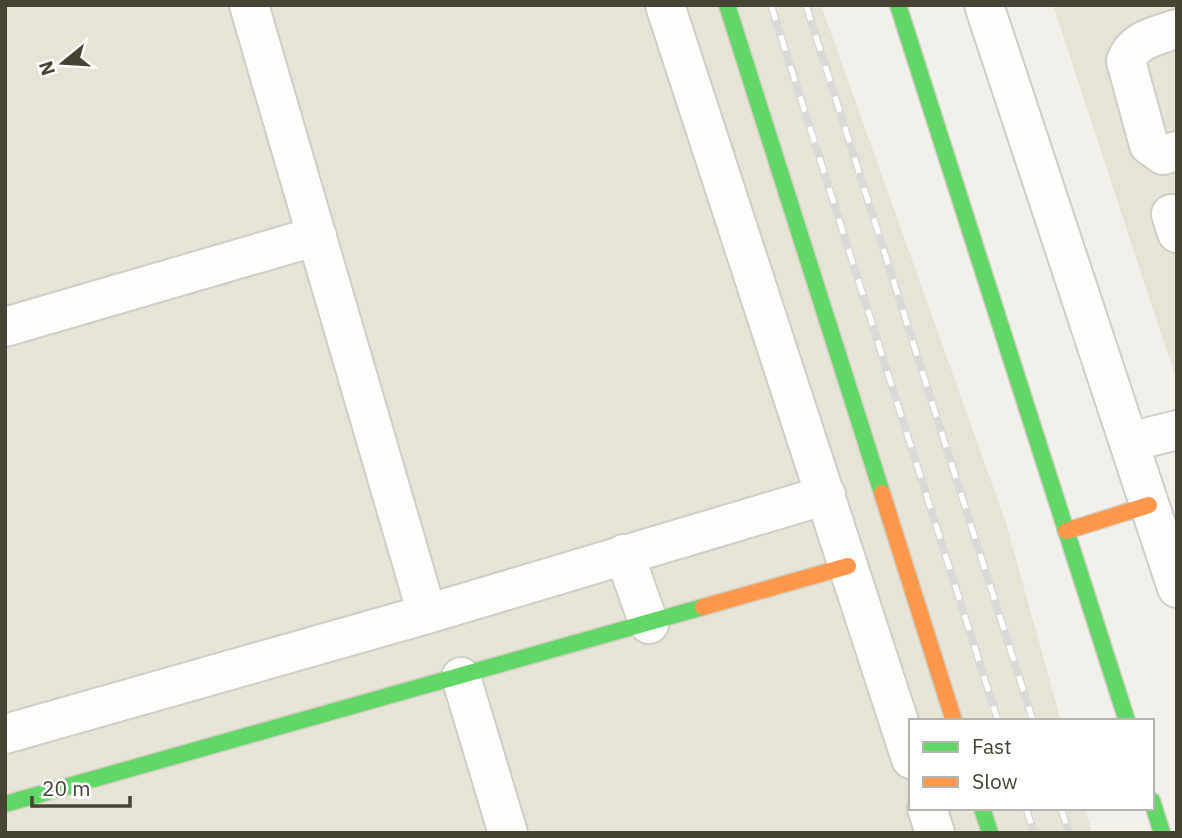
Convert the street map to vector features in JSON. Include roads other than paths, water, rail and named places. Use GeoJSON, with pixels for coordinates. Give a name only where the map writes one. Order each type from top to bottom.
{"type":"FeatureCollection","features":[{"type":"Feature","properties":{"kind":"main road"},"geometry":{"type":"LineString","coordinates":[[727,5],[953,719]]}},
{"type":"Feature","properties":{"kind":"main road"},"geometry":{"type":"LineString","coordinates":[[898,5],[1125,719]]}},
{"type":"Feature","properties":{"kind":"main road"},"geometry":{"type":"LineString","coordinates":[[1066,531],[1149,505]]}},
{"type":"Feature","properties":{"kind":"main road"},"geometry":{"type":"LineString","coordinates":[[5,804],[848,566]]}},
{"type":"Feature","properties":{"kind":"main road"},"geometry":{"type":"LineString","coordinates":[[1154,807],[1162,833]]}},
{"type":"Feature","properties":{"kind":"main road"},"geometry":{"type":"LineString","coordinates":[[983,810],[990,833]]}},
{"type":"Feature","properties":{"kind":"street"},"geometry":{"type":"LineString","coordinates":[[249,5],[427,614]]}},
{"type":"Feature","properties":{"kind":"street"},"geometry":{"type":"LineString","coordinates":[[665,5],[909,753]]}},
{"type":"Feature","properties":{"kind":"street"},"geometry":{"type":"LineString","coordinates":[[984,5],[1149,505],[1170,543],[1177,589]]}},
{"type":"Feature","properties":{"kind":"street"},"geometry":{"type":"LineString","coordinates":[[1177,29],[1142,41],[1129,53],[1126,61],[1149,145],[1163,155],[1177,151]]}},
{"type":"Feature","properties":{"kind":"street"},"geometry":{"type":"LineString","coordinates":[[5,327],[317,236]]}},
{"type":"Feature","properties":{"kind":"street"},"geometry":{"type":"LineString","coordinates":[[1129,442],[1177,430]]}},
{"type":"Feature","properties":{"kind":"street"},"geometry":{"type":"LineString","coordinates":[[5,734],[427,614],[826,495]]}},
{"type":"Feature","properties":{"kind":"street"},"geometry":{"type":"LineString","coordinates":[[624,554],[649,624]]}},
{"type":"Feature","properties":{"kind":"street"},"geometry":{"type":"LineString","coordinates":[[461,677],[508,833]]}},
{"type":"Feature","properties":{"kind":"street"},"geometry":{"type":"LineString","coordinates":[[928,810],[934,833]]}},
{"type":"Feature","properties":{"kind":"railway"},"geometry":{"type":"LineString","coordinates":[[771,5],[997,719]]}},
{"type":"Feature","properties":{"kind":"railway"},"geometry":{"type":"LineString","coordinates":[[806,5],[1032,719]]}},
{"type":"Feature","properties":{"kind":"railway"},"geometry":{"type":"LineString","coordinates":[[1027,810],[1034,833]]}},
{"type":"Feature","properties":{"kind":"railway"},"geometry":{"type":"LineString","coordinates":[[1062,810],[1069,833]]}}]}
